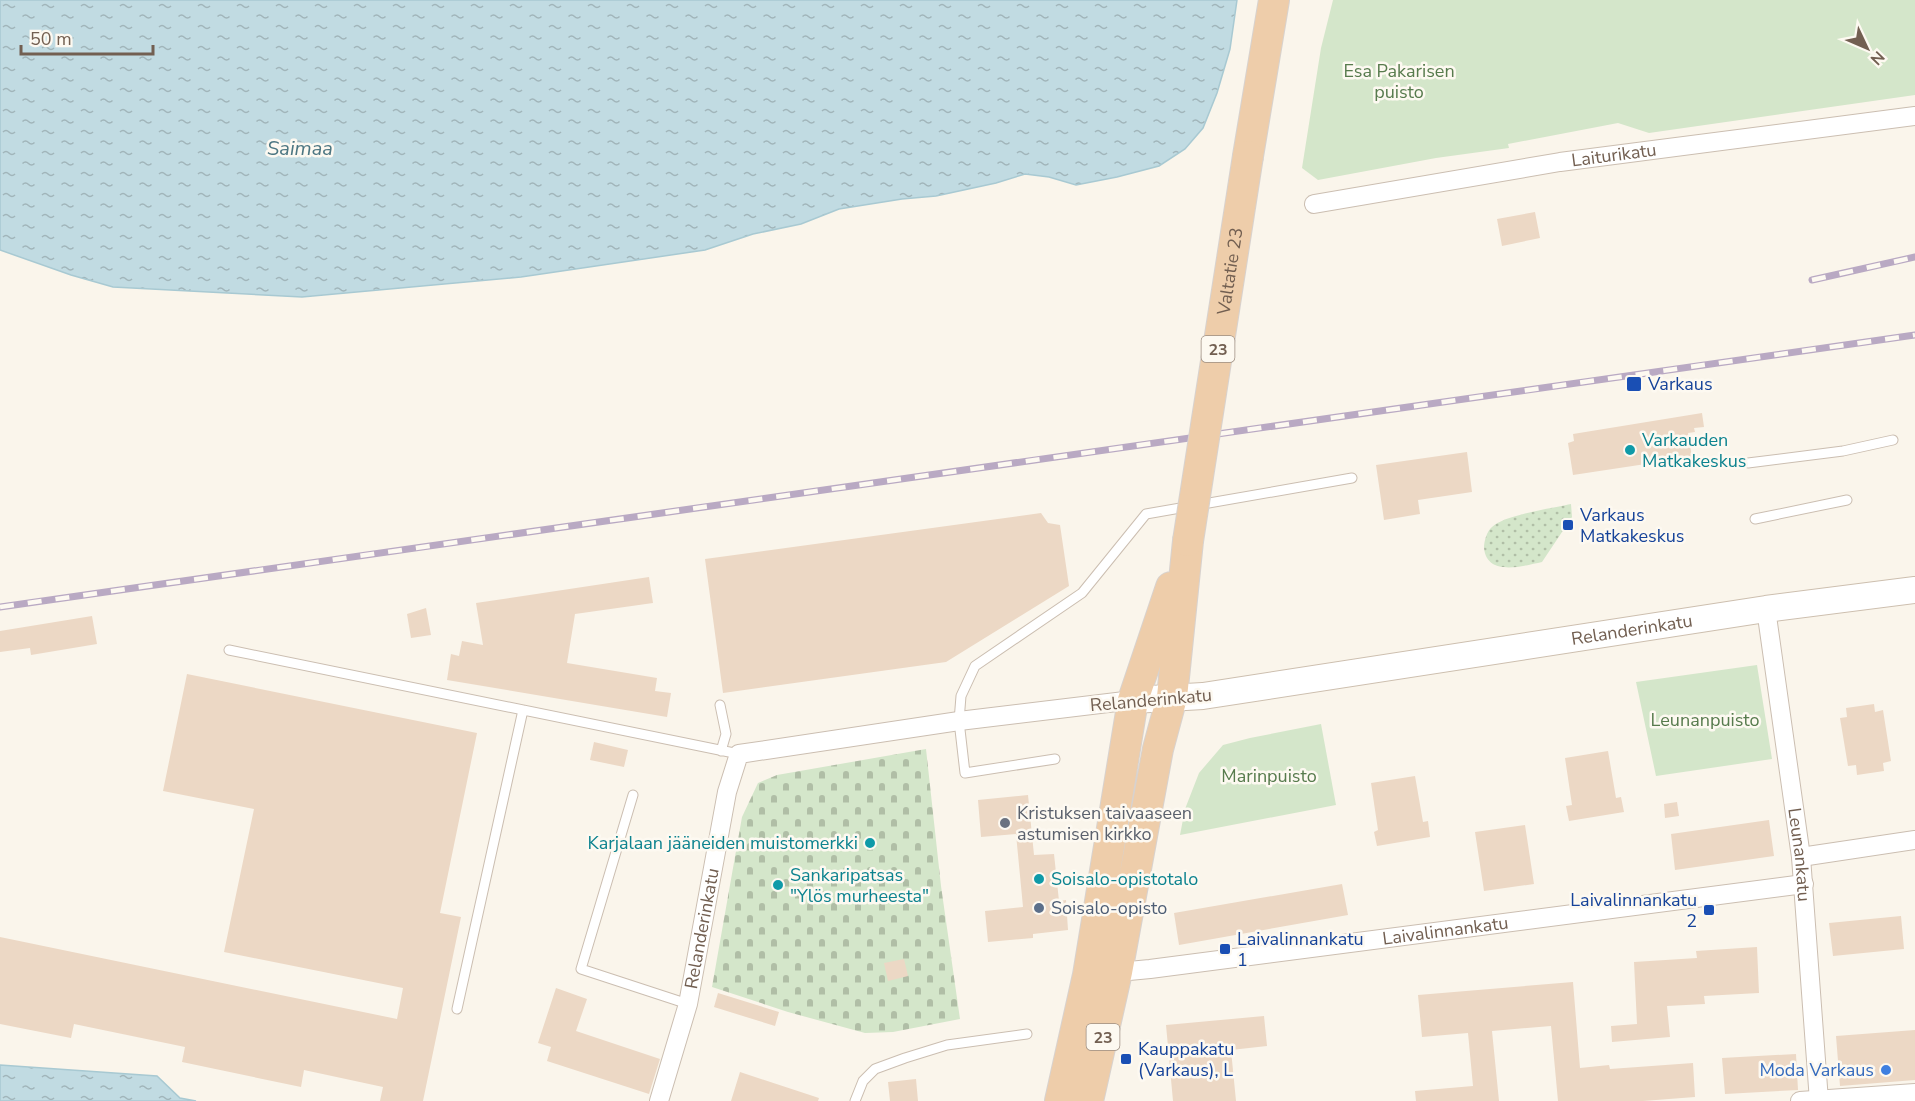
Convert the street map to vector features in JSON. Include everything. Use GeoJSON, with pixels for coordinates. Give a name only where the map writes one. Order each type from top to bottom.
{"type":"FeatureCollection","features":[{"type":"Feature","properties":{"kind":"highway","name":"Valtatie 23"},"geometry":{"type":"LineString","coordinates":[[1172,697],[1186,549],[1275,0]]}},
{"type":"Feature","properties":{"kind":"highway","name":"Valtatie 23"},"geometry":{"type":"LineString","coordinates":[[1133,700],[1186,549]]}},
{"type":"Feature","properties":{"kind":"highway","name":"23"},"geometry":{"type":"LineString","coordinates":[[1060,1101],[1103,974],[1172,697]]}},
{"type":"Feature","properties":{"kind":"highway","name":"23"},"geometry":{"type":"LineString","coordinates":[[1088,1101],[1133,700]]}},
{"type":"Feature","properties":{"kind":"main road","name":"Relanderinkatu"},"geometry":{"type":"LineString","coordinates":[[1133,700],[1203,696],[1766,609],[1915,590]]}},
{"type":"Feature","properties":{"kind":"street","name":"Laiturikatu"},"geometry":{"type":"LineString","coordinates":[[1314,204],[1560,162],[1915,116]]}},
{"type":"Feature","properties":{"kind":"street","name":"Leunankatu"},"geometry":{"type":"LineString","coordinates":[[1766,609],[1801,857],[1813,1100]]}},
{"type":"Feature","properties":{"kind":"street","name":"Relanderinkatu"},"geometry":{"type":"LineString","coordinates":[[659,1101],[688,1004],[727,792],[730,753],[959,721],[1133,700]]}},
{"type":"Feature","properties":{"kind":"street"},"geometry":{"type":"LineString","coordinates":[[1801,857],[1915,840]]}},
{"type":"Feature","properties":{"kind":"street","name":"Laivalinnankatu"},"geometry":{"type":"LineString","coordinates":[[1103,974],[1803,884]]}},
{"type":"Feature","properties":{"kind":"street"},"geometry":{"type":"LineString","coordinates":[[1813,1100],[1915,1093]]}},
{"type":"Feature","properties":{"kind":"lane"},"geometry":{"type":"LineString","coordinates":[[1748,463],[1843,451],[1893,440]]}},
{"type":"Feature","properties":{"kind":"lane"},"geometry":{"type":"LineString","coordinates":[[1055,759],[965,773],[959,721],[962,696],[975,666],[1083,593],[1146,514],[1352,478]]}},
{"type":"Feature","properties":{"kind":"lane"},"geometry":{"type":"LineString","coordinates":[[1755,519],[1847,500]]}},
{"type":"Feature","properties":{"kind":"lane"},"geometry":{"type":"LineString","coordinates":[[229,650],[730,753],[720,705]]}},
{"type":"Feature","properties":{"kind":"lane"},"geometry":{"type":"LineString","coordinates":[[457,1009],[523,710]]}},
{"type":"Feature","properties":{"kind":"lane"},"geometry":{"type":"LineString","coordinates":[[633,795],[581,969],[688,1004]]}},
{"type":"Feature","properties":{"kind":"lane"},"geometry":{"type":"LineString","coordinates":[[855,1101],[863,1081],[875,1069],[947,1045],[1027,1034]]}},
{"type":"Feature","properties":{"kind":"green space","name":"Esa Pakarisen puisto"},"geometry":{"type":"Polygon","coordinates":[[[1333,0],[1915,0],[1915,95],[1649,133],[1618,123],[1508,144],[1509,148],[1436,158],[1318,180],[1302,168],[1321,48],[1333,0]]]}},
{"type":"Feature","properties":{"kind":"green space"},"geometry":{"type":"Polygon","coordinates":[[[1571,504],[1572,517],[1542,562],[1507,567],[1492,563],[1487,557],[1484,548],[1486,536],[1490,529],[1498,523],[1571,504]]]}},
{"type":"Feature","properties":{"kind":"green space","name":"Leunanpuisto"},"geometry":{"type":"Polygon","coordinates":[[[1757,665],[1772,759],[1656,776],[1636,682],[1757,665]]]}},
{"type":"Feature","properties":{"kind":"green space","name":"Marinpuisto"},"geometry":{"type":"Polygon","coordinates":[[[1321,724],[1336,805],[1180,835],[1185,809],[1199,773],[1223,745],[1321,724]]]}},
{"type":"Feature","properties":{"kind":"green space"},"geometry":{"type":"Polygon","coordinates":[[[926,749],[941,886],[960,1019],[893,1032],[865,1033],[788,1012],[712,987],[742,817],[758,783],[777,775],[926,749]]]}},
{"type":"Feature","properties":{"kind":"water","name":"Saimaa"},"geometry":{"type":"Polygon","coordinates":[[[0,0],[1237,0],[1230,49],[1217,93],[1203,128],[1185,149],[1159,166],[1076,185],[1049,177],[1025,174],[936,196],[839,209],[801,224],[753,234],[705,250],[521,277],[302,297],[113,287],[0,250],[0,0]]]}},
{"type":"Feature","properties":{"kind":"water"},"geometry":{"type":"Polygon","coordinates":[[[0,1065],[157,1076],[180,1098],[196,1101],[0,1101],[0,1065]]]}},
{"type":"Feature","properties":{"kind":"building"},"geometry":{"type":"Polygon","coordinates":[[[1535,212],[1540,238],[1502,246],[1497,219],[1535,212]]]}},
{"type":"Feature","properties":{"kind":"building","name":"Varkauden Matkakeskus"},"geometry":{"type":"Polygon","coordinates":[[[1702,413],[1704,427],[1694,428],[1695,432],[1688,433],[1692,457],[1573,475],[1568,443],[1574,441],[1573,434],[1702,413]]]}},
{"type":"Feature","properties":{"kind":"building"},"geometry":{"type":"Polygon","coordinates":[[[1467,452],[1472,492],[1418,500],[1420,514],[1384,520],[1376,465],[1467,452]]]}},
{"type":"Feature","properties":{"kind":"building"},"geometry":{"type":"Polygon","coordinates":[[[1041,513],[1048,523],[1060,525],[1069,586],[946,662],[723,693],[705,559],[1041,513]]]}},
{"type":"Feature","properties":{"kind":"building"},"geometry":{"type":"Polygon","coordinates":[[[649,577],[653,603],[575,614],[567,663],[657,678],[655,691],[671,693],[667,717],[447,680],[451,654],[459,656],[462,641],[483,645],[476,603],[649,577]]]}},
{"type":"Feature","properties":{"kind":"building"},"geometry":{"type":"Polygon","coordinates":[[[426,608],[431,635],[411,638],[407,614],[426,608]]]}},
{"type":"Feature","properties":{"kind":"building"},"geometry":{"type":"Polygon","coordinates":[[[92,616],[97,644],[31,655],[30,648],[0,652],[0,631],[92,616]]]}},
{"type":"Feature","properties":{"kind":"building"},"geometry":{"type":"Polygon","coordinates":[[[187,674],[477,733],[440,913],[461,917],[423,1101],[380,1101],[383,1087],[304,1070],[301,1087],[182,1062],[185,1047],[74,1024],[71,1038],[0,1024],[0,937],[397,1019],[403,988],[224,952],[254,809],[163,791],[187,674]]]}},
{"type":"Feature","properties":{"kind":"building"},"geometry":{"type":"Polygon","coordinates":[[[1874,704],[1875,712],[1883,710],[1891,761],[1883,763],[1884,771],[1857,775],[1856,765],[1848,766],[1840,718],[1847,717],[1846,708],[1874,704]]]}},
{"type":"Feature","properties":{"kind":"building"},"geometry":{"type":"Polygon","coordinates":[[[594,742],[628,750],[624,767],[590,760],[594,742]]]}},
{"type":"Feature","properties":{"kind":"building"},"geometry":{"type":"Polygon","coordinates":[[[1608,751],[1616,798],[1621,797],[1624,812],[1569,821],[1566,806],[1572,805],[1565,758],[1608,751]]]}},
{"type":"Feature","properties":{"kind":"building"},"geometry":{"type":"Polygon","coordinates":[[[1415,776],[1423,822],[1428,821],[1430,837],[1377,846],[1374,832],[1378,830],[1371,783],[1415,776]]]}},
{"type":"Feature","properties":{"kind":"building","name":"Soisalo-opistotalo"},"geometry":{"type":"Polygon","coordinates":[[[1028,795],[1034,855],[1054,854],[1059,901],[1066,900],[1068,930],[1033,934],[1033,938],[988,942],[985,911],[1023,907],[1016,834],[981,837],[978,800],[1028,795]]]}},
{"type":"Feature","properties":{"kind":"building"},"geometry":{"type":"Polygon","coordinates":[[[1677,802],[1679,816],[1665,818],[1664,804],[1677,802]]]}},
{"type":"Feature","properties":{"kind":"building"},"geometry":{"type":"Polygon","coordinates":[[[1769,820],[1774,856],[1675,870],[1671,834],[1769,820]]]}},
{"type":"Feature","properties":{"kind":"building"},"geometry":{"type":"Polygon","coordinates":[[[1525,825],[1534,884],[1484,891],[1475,832],[1525,825]]]}},
{"type":"Feature","properties":{"kind":"building"},"geometry":{"type":"Polygon","coordinates":[[[1342,884],[1348,915],[1179,945],[1174,913],[1342,884]]]}},
{"type":"Feature","properties":{"kind":"building"},"geometry":{"type":"Polygon","coordinates":[[[1901,916],[1904,949],[1833,956],[1829,923],[1901,916]]]}},
{"type":"Feature","properties":{"kind":"building"},"geometry":{"type":"Polygon","coordinates":[[[1757,947],[1759,993],[1704,996],[1705,1004],[1667,1006],[1670,1037],[1612,1042],[1611,1026],[1637,1024],[1634,962],[1697,958],[1696,951],[1757,947]]]}},
{"type":"Feature","properties":{"kind":"building"},"geometry":{"type":"Polygon","coordinates":[[[904,959],[908,976],[888,981],[884,963],[904,959]]]}},
{"type":"Feature","properties":{"kind":"building"},"geometry":{"type":"Polygon","coordinates":[[[1573,982],[1580,1068],[1609,1065],[1610,1069],[1693,1063],[1695,1097],[1643,1101],[1558,1101],[1551,1026],[1492,1031],[1499,1101],[1416,1101],[1415,1091],[1473,1086],[1468,1033],[1422,1037],[1418,995],[1573,982]]]}},
{"type":"Feature","properties":{"kind":"building"},"geometry":{"type":"Polygon","coordinates":[[[556,988],[587,999],[576,1031],[660,1059],[649,1094],[547,1061],[551,1047],[538,1043],[556,988]]]}},
{"type":"Feature","properties":{"kind":"building"},"geometry":{"type":"Polygon","coordinates":[[[718,993],[779,1012],[775,1026],[714,1007],[718,993]]]}},
{"type":"Feature","properties":{"kind":"building"},"geometry":{"type":"Polygon","coordinates":[[[1264,1016],[1267,1046],[1231,1050],[1236,1101],[1173,1101],[1166,1025],[1264,1016]]]}},
{"type":"Feature","properties":{"kind":"building"},"geometry":{"type":"Polygon","coordinates":[[[1915,1030],[1915,1080],[1840,1086],[1836,1036],[1915,1030]]]}},
{"type":"Feature","properties":{"kind":"building"},"geometry":{"type":"Polygon","coordinates":[[[1796,1054],[1798,1090],[1725,1094],[1722,1058],[1796,1054]]]}},
{"type":"Feature","properties":{"kind":"building"},"geometry":{"type":"Polygon","coordinates":[[[740,1072],[819,1098],[818,1101],[731,1101],[740,1072]]]}},
{"type":"Feature","properties":{"kind":"building"},"geometry":{"type":"Polygon","coordinates":[[[916,1079],[918,1101],[890,1101],[888,1082],[916,1079]]]}},
{"type":"Feature","properties":{"kind":"railway"},"geometry":{"type":"LineString","coordinates":[[1812,280],[1915,257]]}},
{"type":"Feature","properties":{"kind":"railway"},"geometry":{"type":"LineString","coordinates":[[0,607],[1915,335]]}},
{"type":"Feature","properties":{"kind":"place","name":"Varkaus"},"geometry":{"type":"Point","coordinates":[1634,384]}},
{"type":"Feature","properties":{"kind":"place","name":"Varkauden Matkakeskus"},"geometry":{"type":"Point","coordinates":[1630,450]}},
{"type":"Feature","properties":{"kind":"place","name":"Varkaus Matkakeskus"},"geometry":{"type":"Point","coordinates":[1568,525]}},
{"type":"Feature","properties":{"kind":"place","name":"Kristuksen taivaaseen astumisen kirkko"},"geometry":{"type":"Point","coordinates":[1005,823]}},
{"type":"Feature","properties":{"kind":"place","name":"Karjalaan jääneiden muistomerkki"},"geometry":{"type":"Point","coordinates":[870,843]}},
{"type":"Feature","properties":{"kind":"place","name":"Soisalo-opistotalo"},"geometry":{"type":"Point","coordinates":[1039,879]}},
{"type":"Feature","properties":{"kind":"place","name":"Sankaripatsas \"Ylös murheesta\""},"geometry":{"type":"Point","coordinates":[778,885]}},
{"type":"Feature","properties":{"kind":"place","name":"Soisalo-opisto"},"geometry":{"type":"Point","coordinates":[1039,908]}},
{"type":"Feature","properties":{"kind":"place","name":"Laivalinnankatu 2"},"geometry":{"type":"Point","coordinates":[1709,910]}},
{"type":"Feature","properties":{"kind":"place","name":"Laivalinnankatu 1"},"geometry":{"type":"Point","coordinates":[1225,949]}},
{"type":"Feature","properties":{"kind":"place","name":"Kauppakatu (Varkaus), L"},"geometry":{"type":"Point","coordinates":[1126,1059]}},
{"type":"Feature","properties":{"kind":"place","name":"Moda Varkaus"},"geometry":{"type":"Point","coordinates":[1886,1070]}}]}
